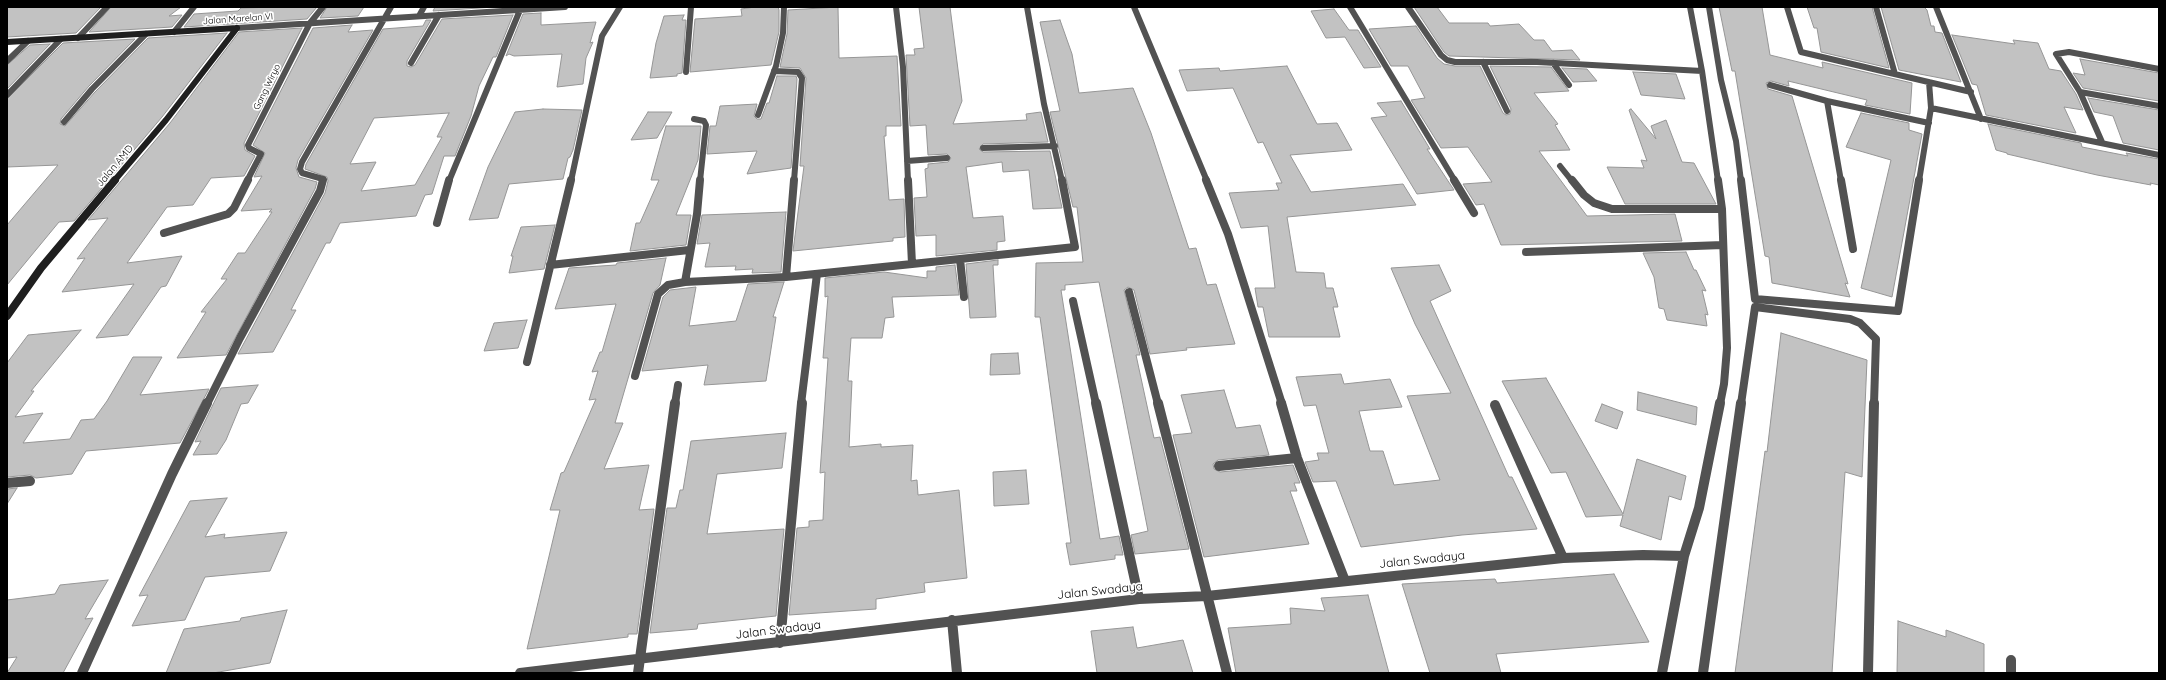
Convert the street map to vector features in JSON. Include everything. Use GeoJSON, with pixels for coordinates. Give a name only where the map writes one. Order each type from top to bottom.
{"type":"FeatureCollection","features":[{"type":"Feature","properties":{"kind":"street"},"geometry":{"type":"LineString","coordinates":[[78,38],[107,7]]}},
{"type":"Feature","properties":{"kind":"street"},"geometry":{"type":"LineString","coordinates":[[174,32],[194,7]]}},
{"type":"Feature","properties":{"kind":"street"},"geometry":{"type":"LineString","coordinates":[[310,23],[323,7]]}},
{"type":"Feature","properties":{"kind":"street"},"geometry":{"type":"LineString","coordinates":[[82,673],[172,474],[240,338],[320,191],[323,179],[302,173],[300,169],[302,162],[391,7]]}},
{"type":"Feature","properties":{"kind":"street"},"geometry":{"type":"LineString","coordinates":[[419,16],[424,7]]}},
{"type":"Feature","properties":{"kind":"street","name":"Jalan Marelan VI"},"geometry":{"type":"LineString","coordinates":[[7,42],[565,7]]}},
{"type":"Feature","properties":{"kind":"street"},"geometry":{"type":"LineString","coordinates":[[527,362],[584,126],[602,36],[620,7]]}},
{"type":"Feature","properties":{"kind":"street"},"geometry":{"type":"LineString","coordinates":[[686,72],[691,7]]}},
{"type":"Feature","properties":{"kind":"street"},"geometry":{"type":"LineString","coordinates":[[758,114],[774,71],[782,40],[784,7]]}},
{"type":"Feature","properties":{"kind":"street"},"geometry":{"type":"LineString","coordinates":[[896,7],[903,67],[912,264]]}},
{"type":"Feature","properties":{"kind":"street"},"geometry":{"type":"LineString","coordinates":[[635,376],[658,294],[668,285],[685,282],[786,277],[1075,247],[1055,146],[1044,104],[1027,7]]}},
{"type":"Feature","properties":{"kind":"street"},"geometry":{"type":"LineString","coordinates":[[1134,7],[1228,234],[1269,360],[1297,458],[1345,581]]}},
{"type":"Feature","properties":{"kind":"street"},"geometry":{"type":"LineString","coordinates":[[1350,7],[1474,212]]}},
{"type":"Feature","properties":{"kind":"street"},"geometry":{"type":"LineString","coordinates":[[1408,7],[1431,41],[1447,60],[1455,62],[1553,64],[1702,71]]}},
{"type":"Feature","properties":{"kind":"street"},"geometry":{"type":"LineString","coordinates":[[1662,673],[1684,556],[1698,508],[1724,384],[1727,314],[1722,209],[1702,71],[1690,7]]}},
{"type":"Feature","properties":{"kind":"street"},"geometry":{"type":"LineString","coordinates":[[1709,7],[1721,80],[1736,141],[1755,299],[1898,311],[1929,123],[1931,108],[1929,82]]}},
{"type":"Feature","properties":{"kind":"street"},"geometry":{"type":"LineString","coordinates":[[1787,7],[1796,43],[1802,52],[1971,92]]}},
{"type":"Feature","properties":{"kind":"street"},"geometry":{"type":"LineString","coordinates":[[1876,7],[1895,74]]}},
{"type":"Feature","properties":{"kind":"street"},"geometry":{"type":"LineString","coordinates":[[1936,7],[1971,92],[1980,119]]}},
{"type":"Feature","properties":{"kind":"street"},"geometry":{"type":"LineString","coordinates":[[437,223],[450,177],[520,10]]}},
{"type":"Feature","properties":{"kind":"street"},"geometry":{"type":"LineString","coordinates":[[410,63],[416,57],[439,15]]}},
{"type":"Feature","properties":{"kind":"street","name":"Gang Wiryo"},"geometry":{"type":"LineString","coordinates":[[164,232],[216,219],[228,214],[234,208],[261,154],[249,148],[248,145],[277,85],[310,23]]}},
{"type":"Feature","properties":{"kind":"street","name":"Jalan AMD"},"geometry":{"type":"LineString","coordinates":[[7,316],[41,268],[166,120],[237,28]]}},
{"type":"Feature","properties":{"kind":"street"},"geometry":{"type":"LineString","coordinates":[[64,122],[92,89],[146,34]]}},
{"type":"Feature","properties":{"kind":"street"},"geometry":{"type":"LineString","coordinates":[[7,95],[61,39]]}},
{"type":"Feature","properties":{"kind":"street"},"geometry":{"type":"LineString","coordinates":[[7,61],[28,41]]}},
{"type":"Feature","properties":{"kind":"street"},"geometry":{"type":"LineString","coordinates":[[2102,142],[2080,92],[2057,57],[2058,53],[2069,52],[2159,69]]}},
{"type":"Feature","properties":{"kind":"street"},"geometry":{"type":"LineString","coordinates":[[1482,62],[1507,111]]}},
{"type":"Feature","properties":{"kind":"street"},"geometry":{"type":"LineString","coordinates":[[1553,64],[1569,85]]}},
{"type":"Feature","properties":{"kind":"street"},"geometry":{"type":"LineString","coordinates":[[774,71],[798,72],[802,78],[786,277]]}},
{"type":"Feature","properties":{"kind":"street"},"geometry":{"type":"LineString","coordinates":[[1770,85],[1828,101],[1929,123]]}},
{"type":"Feature","properties":{"kind":"street"},"geometry":{"type":"LineString","coordinates":[[2080,92],[2159,106]]}},
{"type":"Feature","properties":{"kind":"street"},"geometry":{"type":"LineString","coordinates":[[1828,101],[1853,250]]}},
{"type":"Feature","properties":{"kind":"street"},"geometry":{"type":"LineString","coordinates":[[1931,108],[1980,119],[2102,142],[2159,155]]}},
{"type":"Feature","properties":{"kind":"street"},"geometry":{"type":"LineString","coordinates":[[685,282],[689,250],[697,214],[706,125],[704,121],[694,119]]}},
{"type":"Feature","properties":{"kind":"street"},"geometry":{"type":"LineString","coordinates":[[983,148],[1055,146]]}},
{"type":"Feature","properties":{"kind":"street"},"geometry":{"type":"LineString","coordinates":[[907,161],[947,158]]}},
{"type":"Feature","properties":{"kind":"street"},"geometry":{"type":"LineString","coordinates":[[1560,166],[1584,195],[1594,203],[1603,207],[1612,209],[1722,209]]}},
{"type":"Feature","properties":{"kind":"street"},"geometry":{"type":"LineString","coordinates":[[1526,252],[1723,245]]}},
{"type":"Feature","properties":{"kind":"street"},"geometry":{"type":"LineString","coordinates":[[550,265],[689,250]]}},
{"type":"Feature","properties":{"kind":"street"},"geometry":{"type":"LineString","coordinates":[[960,259],[964,297]]}},
{"type":"Feature","properties":{"kind":"street"},"geometry":{"type":"LineString","coordinates":[[780,643],[798,433],[818,274]]}},
{"type":"Feature","properties":{"kind":"street"},"geometry":{"type":"LineString","coordinates":[[1129,292],[1228,673]]}},
{"type":"Feature","properties":{"kind":"street"},"geometry":{"type":"LineString","coordinates":[[1073,302],[1140,599]]}},
{"type":"Feature","properties":{"kind":"street"},"geometry":{"type":"LineString","coordinates":[[1703,673],[1755,307],[1850,319],[1860,323],[1876,339],[1868,673]]}},
{"type":"Feature","properties":{"kind":"street"},"geometry":{"type":"LineString","coordinates":[[638,673],[678,385]]}},
{"type":"Feature","properties":{"kind":"street"},"geometry":{"type":"LineString","coordinates":[[1495,404],[1563,558]]}},
{"type":"Feature","properties":{"kind":"street"},"geometry":{"type":"LineString","coordinates":[[1220,466],[1297,458]]}},
{"type":"Feature","properties":{"kind":"street"},"geometry":{"type":"LineString","coordinates":[[7,483],[30,480]]}},
{"type":"Feature","properties":{"kind":"street","name":"Jalan Swadaya"},"geometry":{"type":"LineString","coordinates":[[520,673],[780,643],[952,620],[1140,599],[1207,596],[1563,558],[1643,555],[1684,556]]}},
{"type":"Feature","properties":{"kind":"street"},"geometry":{"type":"LineString","coordinates":[[952,620],[957,673]]}},
{"type":"Feature","properties":{"kind":"street"},"geometry":{"type":"LineString","coordinates":[[2011,660],[2011,673]]}},
{"type":"Feature","properties":{"kind":"building"},"geometry":{"type":"Polygon","coordinates":[[[7,7],[101,7],[76,33],[7,37],[7,7]]]}},
{"type":"Feature","properties":{"kind":"building"},"geometry":{"type":"Polygon","coordinates":[[[111,7],[181,7],[169,16],[182,15],[172,27],[89,32],[111,7]]]}},
{"type":"Feature","properties":{"kind":"building"},"geometry":{"type":"Polygon","coordinates":[[[317,7],[307,19],[184,27],[194,14],[238,11],[241,8],[317,7]]]}},
{"type":"Feature","properties":{"kind":"building"},"geometry":{"type":"Polygon","coordinates":[[[327,7],[364,7],[358,16],[320,18],[327,7]]]}},
{"type":"Feature","properties":{"kind":"building"},"geometry":{"type":"Polygon","coordinates":[[[435,7],[495,7],[433,11],[435,7]]]}},
{"type":"Feature","properties":{"kind":"building"},"geometry":{"type":"Polygon","coordinates":[[[755,7],[778,7],[779,10],[779,32],[771,65],[690,72],[695,19],[742,16],[741,9],[755,7]]]}},
{"type":"Feature","properties":{"kind":"building"},"geometry":{"type":"Polygon","coordinates":[[[838,7],[839,58],[897,56],[901,126],[886,126],[886,136],[884,136],[889,200],[904,199],[905,237],[893,238],[893,241],[793,251],[804,166],[800,166],[806,78],[800,68],[780,67],[787,34],[788,10],[838,7]]]}},
{"type":"Feature","properties":{"kind":"building"},"geometry":{"type":"Polygon","coordinates":[[[919,7],[950,7],[962,101],[953,124],[1027,120],[1026,114],[1041,112],[1048,142],[983,144],[979,149],[983,152],[1050,151],[1062,208],[1033,209],[1029,170],[1003,172],[1002,162],[966,167],[973,218],[1003,216],[1005,241],[997,242],[997,250],[936,256],[936,235],[916,236],[914,198],[927,197],[925,169],[928,168],[928,164],[948,162],[951,158],[947,154],[928,155],[926,125],[910,126],[906,55],[915,55],[914,49],[924,48],[919,7]]]}},
{"type":"Feature","properties":{"kind":"building"},"geometry":{"type":"Polygon","coordinates":[[[1414,7],[1437,7],[1449,23],[1488,23],[1490,26],[1519,24],[1534,40],[1544,40],[1552,51],[1572,50],[1580,60],[1449,56],[1444,52],[1414,7]]]}},
{"type":"Feature","properties":{"kind":"building"},"geometry":{"type":"Polygon","coordinates":[[[1719,7],[1762,7],[1770,55],[1823,68],[1822,62],[1912,83],[1910,114],[1865,105],[1867,100],[1788,81],[1789,86],[1771,81],[1766,83],[1768,89],[1792,96],[1848,284],[1845,283],[1850,297],[1772,283],[1769,257],[1765,256],[1735,71],[1732,71],[1719,7]]]}},
{"type":"Feature","properties":{"kind":"building"},"geometry":{"type":"Polygon","coordinates":[[[1807,7],[1872,7],[1889,68],[1821,52],[1817,28],[1814,28],[1807,7]]]}},
{"type":"Feature","properties":{"kind":"building"},"geometry":{"type":"Polygon","coordinates":[[[1881,7],[1924,7],[1927,10],[1931,26],[1934,26],[1935,32],[1942,33],[1961,82],[1899,70],[1881,7]]]}},
{"type":"Feature","properties":{"kind":"building"},"geometry":{"type":"Polygon","coordinates":[[[1334,9],[1349,30],[1358,30],[1381,67],[1364,68],[1345,37],[1326,38],[1311,11],[1334,9]]]}},
{"type":"Feature","properties":{"kind":"building"},"geometry":{"type":"Polygon","coordinates":[[[541,13],[541,25],[596,22],[590,43],[593,42],[586,58],[583,84],[557,87],[562,54],[514,56],[509,54],[506,56],[523,14],[541,13]]]}},
{"type":"Feature","properties":{"kind":"building"},"geometry":{"type":"Polygon","coordinates":[[[513,15],[496,57],[493,57],[479,86],[471,116],[455,156],[444,156],[432,194],[425,195],[416,216],[340,223],[330,243],[326,243],[291,310],[296,310],[273,352],[238,354],[325,193],[328,181],[327,177],[305,169],[306,164],[383,29],[423,26],[426,20],[431,20],[407,61],[407,66],[411,67],[415,65],[442,19],[513,15]],[[449,113],[374,118],[350,164],[376,162],[361,191],[415,185],[442,137],[437,137],[449,113]]]}},
{"type":"Feature","properties":{"kind":"building"},"geometry":{"type":"Polygon","coordinates":[[[684,15],[682,20],[686,20],[682,73],[677,74],[677,76],[650,78],[656,43],[664,16],[684,15]]]}},
{"type":"Feature","properties":{"kind":"building"},"geometry":{"type":"Polygon","coordinates":[[[1060,20],[1072,54],[1079,93],[1133,88],[1151,133],[1189,249],[1196,248],[1207,285],[1216,284],[1235,344],[1186,348],[1187,350],[1150,354],[1134,290],[1128,287],[1124,290],[1140,355],[1136,355],[1154,438],[1160,437],[1189,549],[1135,554],[1131,535],[1148,531],[1099,282],[1065,285],[1065,290],[1061,290],[1100,539],[1119,536],[1123,555],[1115,555],[1115,559],[1070,565],[1066,543],[1071,543],[1040,317],[1035,317],[1036,263],[1083,262],[1077,207],[1073,207],[1050,112],[1060,111],[1040,22],[1060,20]]]}},
{"type":"Feature","properties":{"kind":"building"},"geometry":{"type":"Polygon","coordinates":[[[352,25],[348,32],[373,30],[298,160],[296,168],[299,177],[317,182],[315,189],[226,355],[177,358],[206,312],[201,312],[227,279],[221,279],[238,253],[245,253],[272,212],[269,212],[272,209],[241,211],[262,176],[254,177],[265,153],[253,145],[313,28],[352,25]]]}},
{"type":"Feature","properties":{"kind":"building"},"geometry":{"type":"Polygon","coordinates":[[[1416,26],[1437,58],[1444,64],[1455,66],[1480,66],[1503,113],[1506,115],[1510,114],[1511,109],[1490,66],[1551,67],[1569,91],[1534,93],[1558,124],[1555,125],[1570,150],[1539,151],[1587,216],[1675,214],[1682,241],[1501,245],[1484,204],[1476,205],[1463,184],[1492,182],[1468,147],[1441,148],[1411,100],[1425,98],[1408,66],[1391,66],[1369,29],[1416,26]]]}},
{"type":"Feature","properties":{"kind":"building"},"geometry":{"type":"Polygon","coordinates":[[[302,28],[244,143],[245,150],[255,156],[244,176],[211,178],[193,205],[167,207],[127,263],[182,256],[166,286],[161,287],[128,335],[96,338],[134,284],[62,292],[85,258],[77,259],[108,218],[88,220],[170,123],[239,32],[302,28]]]}},
{"type":"Feature","properties":{"kind":"building"},"geometry":{"type":"Polygon","coordinates":[[[227,33],[162,117],[74,221],[59,222],[7,285],[7,225],[58,165],[7,167],[7,99],[63,43],[135,39],[89,86],[61,119],[60,124],[65,126],[95,92],[148,38],[227,33]]]}},
{"type":"Feature","properties":{"kind":"building"},"geometry":{"type":"Polygon","coordinates":[[[1952,35],[2015,44],[2013,40],[2038,43],[2049,69],[2061,71],[2076,94],[2083,110],[2064,107],[2076,133],[1986,115],[1977,85],[1972,84],[1952,35]]]}},
{"type":"Feature","properties":{"kind":"building"},"geometry":{"type":"Polygon","coordinates":[[[50,44],[7,89],[7,65],[30,45],[50,44]]]}},
{"type":"Feature","properties":{"kind":"building"},"geometry":{"type":"Polygon","coordinates":[[[2080,59],[2159,73],[2159,101],[2083,88],[2073,73],[2085,75],[2080,59]]]}},
{"type":"Feature","properties":{"kind":"building"},"geometry":{"type":"Polygon","coordinates":[[[1287,66],[1317,124],[1337,123],[1352,150],[1290,155],[1311,192],[1403,184],[1416,205],[1287,217],[1296,272],[1324,273],[1326,288],[1333,288],[1338,307],[1333,307],[1340,337],[1269,337],[1263,307],[1258,307],[1255,288],[1275,288],[1268,226],[1241,228],[1229,193],[1279,190],[1276,183],[1282,183],[1263,142],[1258,143],[1233,88],[1187,91],[1179,70],[1219,68],[1220,71],[1287,66]]]}},
{"type":"Feature","properties":{"kind":"building"},"geometry":{"type":"Polygon","coordinates":[[[1562,68],[1587,69],[1597,81],[1573,82],[1562,68]]]}},
{"type":"Feature","properties":{"kind":"building"},"geometry":{"type":"Polygon","coordinates":[[[1633,72],[1676,74],[1685,99],[1641,95],[1633,72]]]}},
{"type":"Feature","properties":{"kind":"building"},"geometry":{"type":"Polygon","coordinates":[[[777,76],[796,76],[797,79],[791,168],[747,174],[757,151],[707,154],[710,126],[716,126],[720,106],[757,104],[754,116],[757,119],[761,119],[767,103],[769,103],[777,76]]]}},
{"type":"Feature","properties":{"kind":"building"},"geometry":{"type":"Polygon","coordinates":[[[2088,98],[2159,110],[2159,150],[2123,143],[2113,116],[2094,112],[2088,98]]]}},
{"type":"Feature","properties":{"kind":"building"},"geometry":{"type":"Polygon","coordinates":[[[1401,101],[1430,149],[1427,149],[1454,190],[1417,194],[1371,118],[1387,116],[1377,103],[1401,101]]]}},
{"type":"Feature","properties":{"kind":"building"},"geometry":{"type":"Polygon","coordinates":[[[543,109],[582,110],[573,150],[568,158],[563,179],[509,184],[498,218],[469,220],[488,167],[515,112],[543,109]]]}},
{"type":"Feature","properties":{"kind":"building"},"geometry":{"type":"Polygon","coordinates":[[[1631,109],[1656,139],[1651,126],[1666,120],[1682,162],[1694,163],[1716,204],[1625,204],[1607,167],[1644,168],[1641,160],[1647,161],[1629,110],[1631,109]]]}},
{"type":"Feature","properties":{"kind":"building"},"geometry":{"type":"Polygon","coordinates":[[[648,112],[672,112],[657,138],[631,140],[648,112]]]}},
{"type":"Feature","properties":{"kind":"building"},"geometry":{"type":"Polygon","coordinates":[[[1861,113],[1909,123],[1909,130],[1922,134],[1892,297],[1861,288],[1891,160],[1846,147],[1861,113]]]}},
{"type":"Feature","properties":{"kind":"building"},"geometry":{"type":"Polygon","coordinates":[[[1988,124],[2081,143],[2082,147],[2128,156],[2126,153],[2159,159],[2159,185],[2150,183],[2151,185],[2097,175],[2007,154],[1996,150],[1988,124]]]}},
{"type":"Feature","properties":{"kind":"building"},"geometry":{"type":"Polygon","coordinates":[[[666,126],[701,126],[698,160],[676,215],[691,215],[686,245],[630,251],[636,223],[640,223],[659,180],[651,180],[666,126]]]}},
{"type":"Feature","properties":{"kind":"building"},"geometry":{"type":"Polygon","coordinates":[[[786,212],[781,272],[752,273],[753,269],[735,270],[736,266],[705,267],[710,243],[697,244],[702,215],[786,212]]]}},
{"type":"Feature","properties":{"kind":"building"},"geometry":{"type":"Polygon","coordinates":[[[555,225],[544,269],[509,273],[513,256],[511,256],[521,227],[555,225]]]}},
{"type":"Feature","properties":{"kind":"building"},"geometry":{"type":"Polygon","coordinates":[[[1686,252],[1706,291],[1702,290],[1708,315],[1705,314],[1707,326],[1667,320],[1664,309],[1659,308],[1654,277],[1643,253],[1686,252]]]}},
{"type":"Feature","properties":{"kind":"building"},"geometry":{"type":"Polygon","coordinates":[[[666,258],[660,285],[653,293],[615,423],[623,423],[604,469],[649,465],[639,510],[654,509],[637,634],[628,634],[628,637],[527,649],[560,510],[550,510],[561,473],[564,472],[596,399],[589,400],[598,371],[592,372],[600,352],[602,352],[616,304],[555,309],[569,268],[616,265],[617,263],[666,258]]]}},
{"type":"Feature","properties":{"kind":"building"},"geometry":{"type":"Polygon","coordinates":[[[998,260],[998,265],[993,265],[996,317],[970,318],[966,264],[998,260]]]}},
{"type":"Feature","properties":{"kind":"building"},"geometry":{"type":"Polygon","coordinates":[[[955,265],[959,295],[892,297],[894,317],[885,318],[882,338],[851,338],[848,381],[852,381],[849,447],[881,444],[881,447],[913,445],[911,481],[917,480],[918,495],[959,490],[967,578],[924,583],[925,592],[876,599],[876,609],[789,615],[797,528],[809,527],[809,521],[823,520],[825,472],[820,473],[828,358],[823,358],[828,296],[825,297],[825,278],[884,272],[927,278],[927,271],[936,271],[936,267],[955,265]]]}},
{"type":"Feature","properties":{"kind":"building"},"geometry":{"type":"Polygon","coordinates":[[[1439,265],[1451,291],[1430,301],[1509,477],[1512,477],[1537,529],[1462,535],[1361,547],[1336,481],[1313,482],[1305,462],[1319,460],[1317,453],[1329,453],[1316,405],[1304,406],[1296,377],[1341,374],[1344,384],[1390,379],[1402,407],[1359,411],[1370,451],[1383,451],[1394,485],[1440,480],[1407,396],[1451,393],[1415,324],[1391,268],[1439,265]]]}},
{"type":"Feature","properties":{"kind":"building"},"geometry":{"type":"Polygon","coordinates":[[[784,282],[773,317],[776,317],[766,381],[704,385],[708,365],[642,371],[663,297],[670,290],[696,287],[689,326],[736,321],[748,284],[784,282]]]}},
{"type":"Feature","properties":{"kind":"building"},"geometry":{"type":"Polygon","coordinates":[[[527,320],[518,348],[484,351],[494,323],[527,320]]]}},
{"type":"Feature","properties":{"kind":"building"},"geometry":{"type":"Polygon","coordinates":[[[81,330],[31,391],[34,391],[15,417],[43,413],[23,443],[70,439],[81,420],[94,419],[107,401],[133,357],[162,357],[140,395],[209,389],[180,443],[86,451],[72,474],[36,478],[30,475],[7,477],[7,363],[28,335],[81,330]]]}},
{"type":"Feature","properties":{"kind":"building"},"geometry":{"type":"Polygon","coordinates":[[[1781,333],[1867,360],[1862,477],[1845,472],[1832,673],[1735,673],[1765,451],[1767,452],[1781,333]]]}},
{"type":"Feature","properties":{"kind":"building"},"geometry":{"type":"Polygon","coordinates":[[[1018,353],[1020,374],[990,375],[991,354],[1018,353]]]}},
{"type":"Feature","properties":{"kind":"building"},"geometry":{"type":"Polygon","coordinates":[[[1546,378],[1623,514],[1637,459],[1686,476],[1681,500],[1669,496],[1661,540],[1620,526],[1623,515],[1586,517],[1566,472],[1551,473],[1502,381],[1546,378]]]}},
{"type":"Feature","properties":{"kind":"building"},"geometry":{"type":"Polygon","coordinates":[[[258,385],[248,403],[241,404],[226,440],[217,454],[193,455],[201,441],[195,442],[221,388],[258,385]]]}},
{"type":"Feature","properties":{"kind":"building"},"geometry":{"type":"Polygon","coordinates":[[[1224,390],[1236,428],[1260,425],[1269,455],[1218,460],[1213,464],[1214,469],[1220,472],[1293,465],[1300,483],[1294,483],[1297,491],[1290,491],[1309,544],[1204,557],[1173,435],[1192,433],[1181,395],[1224,390]]]}},
{"type":"Feature","properties":{"kind":"building"},"geometry":{"type":"Polygon","coordinates":[[[1638,392],[1697,407],[1696,425],[1637,410],[1638,392]]]}},
{"type":"Feature","properties":{"kind":"building"},"geometry":{"type":"Polygon","coordinates":[[[1602,404],[1623,412],[1617,429],[1595,421],[1602,404]]]}},
{"type":"Feature","properties":{"kind":"building"},"geometry":{"type":"Polygon","coordinates":[[[786,433],[782,468],[717,474],[707,534],[784,529],[776,616],[698,624],[697,629],[650,633],[667,508],[676,508],[680,490],[683,490],[691,441],[786,433]]]}},
{"type":"Feature","properties":{"kind":"building"},"geometry":{"type":"Polygon","coordinates":[[[1026,470],[1029,504],[994,506],[993,472],[1026,470]]]}},
{"type":"Feature","properties":{"kind":"building"},"geometry":{"type":"Polygon","coordinates":[[[17,488],[7,504],[7,489],[17,488]]]}},
{"type":"Feature","properties":{"kind":"building"},"geometry":{"type":"Polygon","coordinates":[[[227,498],[205,537],[225,534],[224,538],[287,532],[270,571],[205,577],[185,620],[132,626],[148,595],[139,596],[190,501],[227,498]]]}},
{"type":"Feature","properties":{"kind":"building"},"geometry":{"type":"Polygon","coordinates":[[[1614,574],[1649,642],[1496,654],[1501,673],[1430,673],[1402,584],[1495,579],[1497,583],[1614,574]]]}},
{"type":"Feature","properties":{"kind":"building"},"geometry":{"type":"Polygon","coordinates":[[[108,580],[85,619],[93,618],[63,673],[7,673],[17,657],[7,658],[7,600],[55,594],[60,585],[108,580]]]}},
{"type":"Feature","properties":{"kind":"building"},"geometry":{"type":"Polygon","coordinates":[[[1368,595],[1389,673],[1236,673],[1228,628],[1291,624],[1290,608],[1325,611],[1321,598],[1368,595]]]}},
{"type":"Feature","properties":{"kind":"building"},"geometry":{"type":"Polygon","coordinates":[[[287,610],[270,663],[213,673],[166,673],[184,629],[240,621],[241,618],[287,610]]]}},
{"type":"Feature","properties":{"kind":"building"},"geometry":{"type":"Polygon","coordinates":[[[1898,621],[1946,637],[1946,630],[1984,644],[1984,673],[1897,673],[1898,621]]]}},
{"type":"Feature","properties":{"kind":"building"},"geometry":{"type":"Polygon","coordinates":[[[1133,627],[1137,648],[1183,640],[1193,673],[1097,673],[1091,631],[1133,627]]]}}]}
